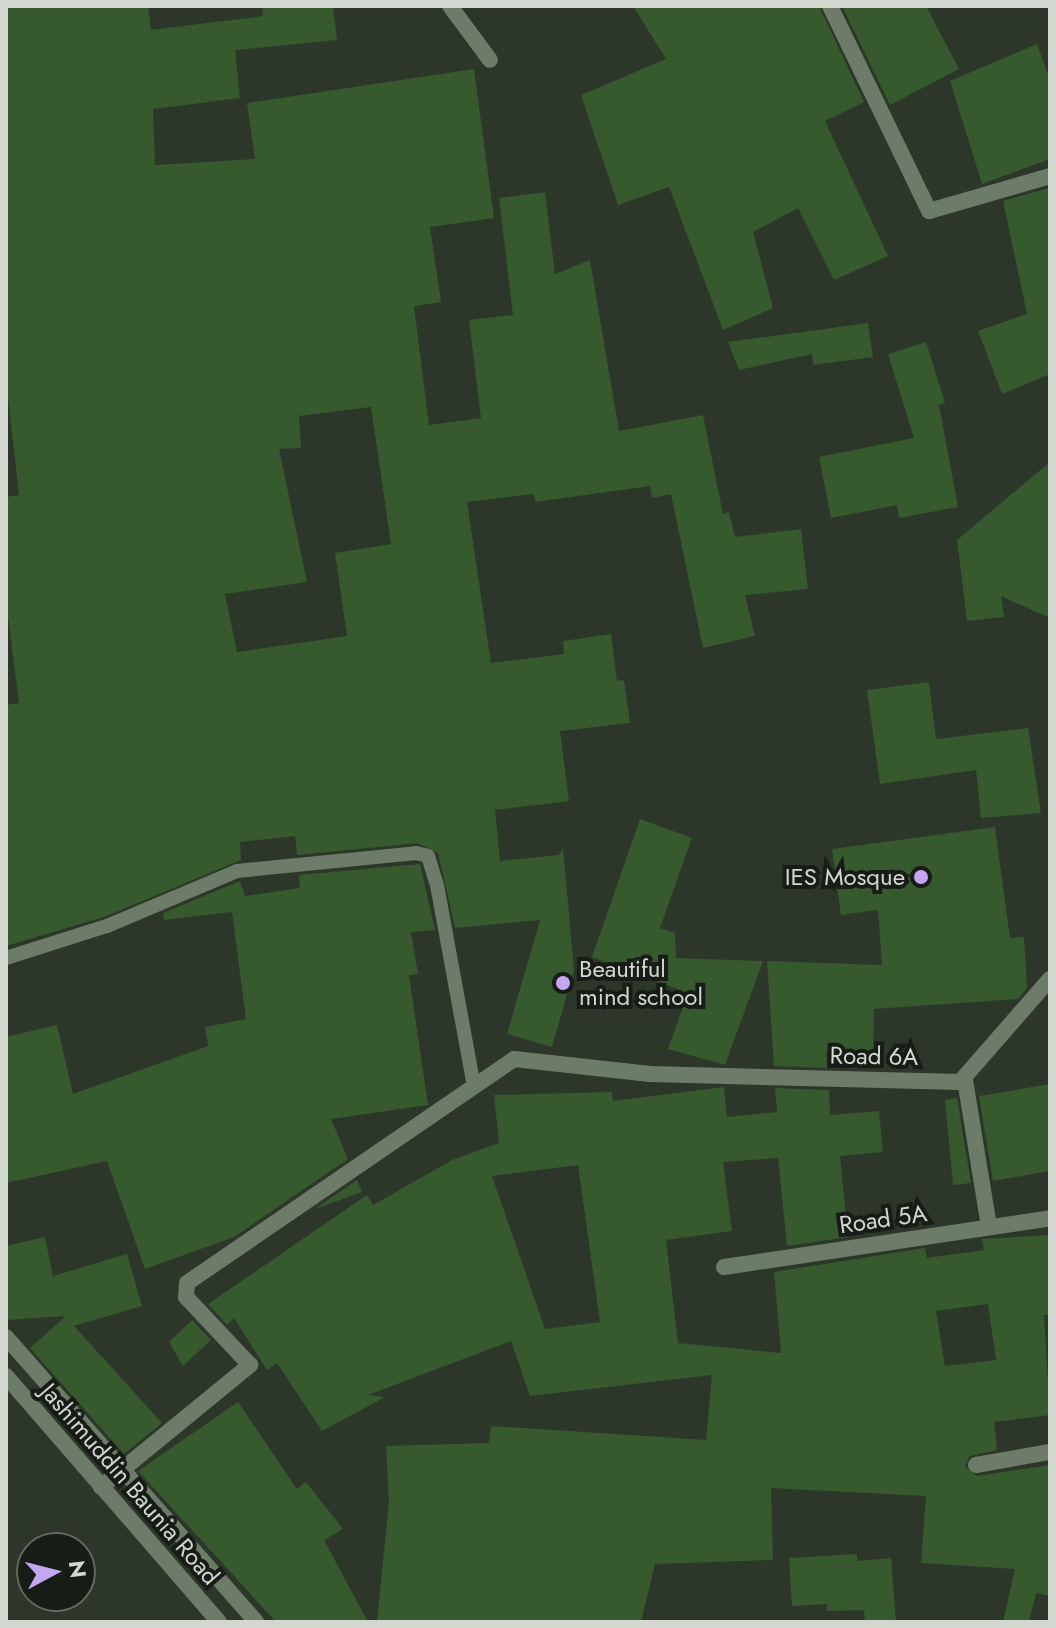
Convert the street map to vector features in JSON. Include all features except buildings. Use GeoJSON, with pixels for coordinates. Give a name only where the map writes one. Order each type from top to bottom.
{"type":"FeatureCollection","features":[{"type":"Feature","properties":{"kind":"street"},"geometry":{"type":"LineString","coordinates":[[450,6],[490,60]]}},
{"type":"Feature","properties":{"kind":"street"},"geometry":{"type":"LineString","coordinates":[[830,6],[929,211],[1050,176]]}},
{"type":"Feature","properties":{"kind":"street"},"geometry":{"type":"LineString","coordinates":[[989,1227],[965,1080],[1050,979]]}},
{"type":"Feature","properties":{"kind":"street","name":"Road 6A"},"geometry":{"type":"LineString","coordinates":[[123,1469],[250,1365],[186,1297],[187,1283],[514,1059],[650,1074],[965,1080]]}},
{"type":"Feature","properties":{"kind":"street","name":"Road 5A"},"geometry":{"type":"LineString","coordinates":[[724,1267],[1050,1218]]}},
{"type":"Feature","properties":{"kind":"street"},"geometry":{"type":"LineString","coordinates":[[6,1337],[256,1622]]}},
{"type":"Feature","properties":{"kind":"street","name":"Jashimuddin Baunia Road"},"geometry":{"type":"LineString","coordinates":[[6,1376],[219,1622]]}},
{"type":"Feature","properties":{"kind":"street"},"geometry":{"type":"LineString","coordinates":[[976,1465],[1050,1452]]}},
{"type":"Feature","properties":{"kind":"street"},"geometry":{"type":"LineString","coordinates":[[101,1487],[123,1469]]}},
{"type":"Feature","properties":{"kind":"lane"},"geometry":{"type":"LineString","coordinates":[[6,958],[237,871],[416,853],[428,856],[437,885],[474,1086]]}},
{"type":"Feature","properties":{"kind":"place","name":"IES Mosque"},"geometry":{"type":"Point","coordinates":[921,877]}},
{"type":"Feature","properties":{"kind":"place","name":"Beautiful mind school"},"geometry":{"type":"Point","coordinates":[563,983]}}]}
